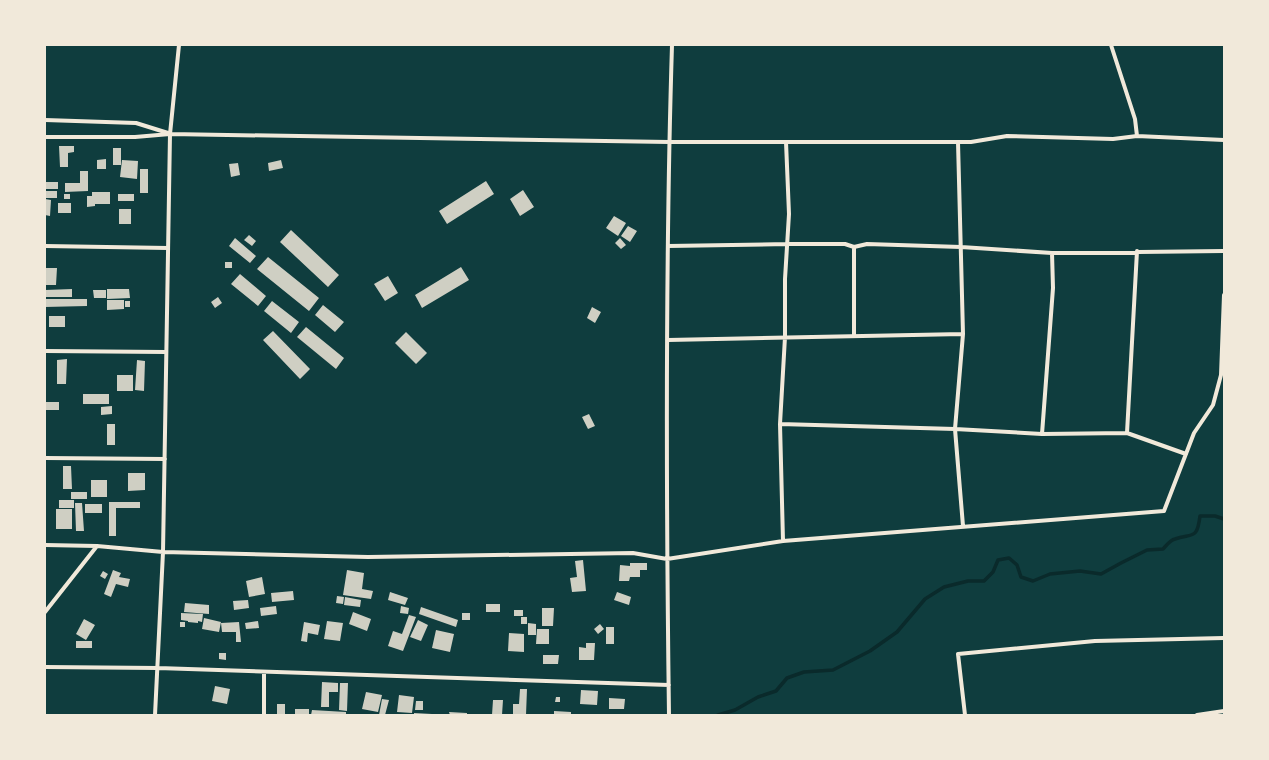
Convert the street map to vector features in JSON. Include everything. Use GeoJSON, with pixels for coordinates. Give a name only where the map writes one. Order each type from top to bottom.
{"type":"FeatureCollection","features":[{"type":"Feature","properties":{"kind":"street"},"geometry":{"type":"LineString","coordinates":[[155,715],[163,552],[170,134],[179,45]]}},
{"type":"Feature","properties":{"kind":"street"},"geometry":{"type":"LineString","coordinates":[[669,715],[667,559],[668,246],[672,45]]}},
{"type":"Feature","properties":{"kind":"street"},"geometry":{"type":"LineString","coordinates":[[1111,45],[1135,119],[1136,136]]}},
{"type":"Feature","properties":{"kind":"street"},"geometry":{"type":"LineString","coordinates":[[45,120],[136,122],[170,134]]}},
{"type":"Feature","properties":{"kind":"street"},"geometry":{"type":"LineString","coordinates":[[45,137],[135,138],[170,134],[669,142],[971,142],[1007,136],[1113,139],[1136,136],[1224,140]]}},
{"type":"Feature","properties":{"kind":"street"},"geometry":{"type":"LineString","coordinates":[[783,541],[780,424],[785,279],[789,214],[786,142]]}},
{"type":"Feature","properties":{"kind":"street"},"geometry":{"type":"LineString","coordinates":[[958,142],[963,334],[955,429],[963,526]]}},
{"type":"Feature","properties":{"kind":"street"},"geometry":{"type":"LineString","coordinates":[[668,246],[845,244],[854,247],[867,244],[961,247],[1052,253],[1224,251]]}},
{"type":"Feature","properties":{"kind":"street"},"geometry":{"type":"LineString","coordinates":[[45,246],[168,248]]}},
{"type":"Feature","properties":{"kind":"street"},"geometry":{"type":"LineString","coordinates":[[854,247],[854,336]]}},
{"type":"Feature","properties":{"kind":"street"},"geometry":{"type":"LineString","coordinates":[[1127,433],[1137,251]]}},
{"type":"Feature","properties":{"kind":"street"},"geometry":{"type":"LineString","coordinates":[[1042,434],[1053,288],[1052,253]]}},
{"type":"Feature","properties":{"kind":"street"},"geometry":{"type":"LineString","coordinates":[[45,545],[97,546],[163,552],[368,557],[633,554],[667,559],[783,541],[1164,511],[1194,433],[1213,405],[1221,376],[1224,295]]}},
{"type":"Feature","properties":{"kind":"street"},"geometry":{"type":"LineString","coordinates":[[668,340],[963,334]]}},
{"type":"Feature","properties":{"kind":"street"},"geometry":{"type":"LineString","coordinates":[[45,351],[166,352]]}},
{"type":"Feature","properties":{"kind":"street"},"geometry":{"type":"LineString","coordinates":[[780,424],[955,429],[1042,434],[1127,433],[1186,454]]}},
{"type":"Feature","properties":{"kind":"street"},"geometry":{"type":"LineString","coordinates":[[45,458],[165,459]]}},
{"type":"Feature","properties":{"kind":"street"},"geometry":{"type":"LineString","coordinates":[[45,612],[97,546]]}},
{"type":"Feature","properties":{"kind":"street"},"geometry":{"type":"LineString","coordinates":[[965,715],[958,654],[1095,641],[1224,638]]}},
{"type":"Feature","properties":{"kind":"street"},"geometry":{"type":"LineString","coordinates":[[45,667],[158,668],[669,685]]}},
{"type":"Feature","properties":{"kind":"street"},"geometry":{"type":"LineString","coordinates":[[264,672],[264,715]]}},
{"type":"Feature","properties":{"kind":"street"},"geometry":{"type":"LineString","coordinates":[[1197,715],[1224,711]]}},
{"type":"Feature","properties":{"kind":"building"},"geometry":{"type":"Polygon","coordinates":[[[59,146],[74,146],[74,152],[68,153],[68,167],[60,167],[59,146]]]}},
{"type":"Feature","properties":{"kind":"building"},"geometry":{"type":"Polygon","coordinates":[[[113,148],[121,148],[121,165],[113,165],[113,148]]]}},
{"type":"Feature","properties":{"kind":"building"},"geometry":{"type":"Polygon","coordinates":[[[106,159],[106,169],[97,169],[97,160],[106,159]]]}},
{"type":"Feature","properties":{"kind":"building"},"geometry":{"type":"Polygon","coordinates":[[[122,160],[138,161],[137,179],[120,177],[122,160]]]}},
{"type":"Feature","properties":{"kind":"building"},"geometry":{"type":"Polygon","coordinates":[[[281,160],[283,168],[269,171],[268,163],[281,160]]]}},
{"type":"Feature","properties":{"kind":"building"},"geometry":{"type":"Polygon","coordinates":[[[238,163],[240,175],[231,177],[229,164],[238,163]]]}},
{"type":"Feature","properties":{"kind":"building"},"geometry":{"type":"Polygon","coordinates":[[[140,169],[148,169],[148,193],[140,193],[140,169]]]}},
{"type":"Feature","properties":{"kind":"building"},"geometry":{"type":"Polygon","coordinates":[[[80,171],[88,171],[88,191],[65,192],[65,183],[80,183],[80,171]]]}},
{"type":"Feature","properties":{"kind":"building"},"geometry":{"type":"Polygon","coordinates":[[[486,181],[494,194],[447,224],[439,211],[486,181]]]}},
{"type":"Feature","properties":{"kind":"building"},"geometry":{"type":"Polygon","coordinates":[[[45,182],[58,182],[58,189],[45,189],[45,182]]]}},
{"type":"Feature","properties":{"kind":"building"},"geometry":{"type":"Polygon","coordinates":[[[523,190],[534,207],[520,216],[510,199],[523,190]]]}},
{"type":"Feature","properties":{"kind":"building"},"geometry":{"type":"Polygon","coordinates":[[[45,191],[57,191],[57,198],[45,198],[45,191]]]}},
{"type":"Feature","properties":{"kind":"building"},"geometry":{"type":"Polygon","coordinates":[[[92,192],[110,192],[110,204],[95,204],[95,206],[87,207],[87,196],[92,196],[92,192]]]}},
{"type":"Feature","properties":{"kind":"building"},"geometry":{"type":"Polygon","coordinates":[[[64,194],[70,194],[70,199],[64,199],[64,194]]]}},
{"type":"Feature","properties":{"kind":"building"},"geometry":{"type":"Polygon","coordinates":[[[118,194],[134,194],[134,201],[118,201],[118,194]]]}},
{"type":"Feature","properties":{"kind":"building"},"geometry":{"type":"Polygon","coordinates":[[[45,199],[51,200],[50,216],[45,215],[45,199]]]}},
{"type":"Feature","properties":{"kind":"building"},"geometry":{"type":"Polygon","coordinates":[[[58,203],[71,203],[71,213],[58,213],[58,203]]]}},
{"type":"Feature","properties":{"kind":"building"},"geometry":{"type":"Polygon","coordinates":[[[119,209],[131,209],[131,224],[119,224],[119,209]]]}},
{"type":"Feature","properties":{"kind":"building"},"geometry":{"type":"Polygon","coordinates":[[[614,216],[626,223],[618,236],[606,228],[614,216]]]}},
{"type":"Feature","properties":{"kind":"building"},"geometry":{"type":"Polygon","coordinates":[[[628,226],[637,231],[630,242],[621,236],[628,226]]]}},
{"type":"Feature","properties":{"kind":"building"},"geometry":{"type":"Polygon","coordinates":[[[291,230],[339,275],[328,287],[280,242],[291,230]]]}},
{"type":"Feature","properties":{"kind":"building"},"geometry":{"type":"Polygon","coordinates":[[[249,235],[256,241],[252,246],[244,240],[249,235]]]}},
{"type":"Feature","properties":{"kind":"building"},"geometry":{"type":"Polygon","coordinates":[[[235,238],[256,256],[250,263],[229,246],[235,238]]]}},
{"type":"Feature","properties":{"kind":"building"},"geometry":{"type":"Polygon","coordinates":[[[620,238],[626,245],[621,249],[615,243],[620,238]]]}},
{"type":"Feature","properties":{"kind":"building"},"geometry":{"type":"Polygon","coordinates":[[[268,257],[319,298],[309,311],[257,269],[268,257]]]}},
{"type":"Feature","properties":{"kind":"building"},"geometry":{"type":"Polygon","coordinates":[[[225,262],[232,262],[232,268],[225,268],[225,262]]]}},
{"type":"Feature","properties":{"kind":"building"},"geometry":{"type":"Polygon","coordinates":[[[461,267],[469,280],[422,308],[415,295],[461,267]]]}},
{"type":"Feature","properties":{"kind":"building"},"geometry":{"type":"Polygon","coordinates":[[[45,268],[57,268],[56,285],[45,285],[45,268]]]}},
{"type":"Feature","properties":{"kind":"building"},"geometry":{"type":"Polygon","coordinates":[[[240,274],[266,296],[258,306],[231,284],[240,274]]]}},
{"type":"Feature","properties":{"kind":"building"},"geometry":{"type":"Polygon","coordinates":[[[388,276],[398,293],[385,301],[374,284],[388,276]]]}},
{"type":"Feature","properties":{"kind":"building"},"geometry":{"type":"Polygon","coordinates":[[[72,289],[72,297],[45,297],[45,290],[72,289]]]}},
{"type":"Feature","properties":{"kind":"building"},"geometry":{"type":"Polygon","coordinates":[[[107,289],[129,289],[130,298],[107,299],[107,289]]]}},
{"type":"Feature","properties":{"kind":"building"},"geometry":{"type":"Polygon","coordinates":[[[93,290],[106,290],[106,298],[94,298],[93,290]]]}},
{"type":"Feature","properties":{"kind":"building"},"geometry":{"type":"Polygon","coordinates":[[[218,297],[222,303],[215,308],[211,302],[218,297]]]}},
{"type":"Feature","properties":{"kind":"building"},"geometry":{"type":"Polygon","coordinates":[[[45,299],[87,299],[87,306],[45,307],[45,299]]]}},
{"type":"Feature","properties":{"kind":"building"},"geometry":{"type":"Polygon","coordinates":[[[107,300],[124,300],[124,309],[107,310],[107,300]]]}},
{"type":"Feature","properties":{"kind":"building"},"geometry":{"type":"Polygon","coordinates":[[[125,301],[130,301],[130,307],[125,307],[125,301]]]}},
{"type":"Feature","properties":{"kind":"building"},"geometry":{"type":"Polygon","coordinates":[[[272,301],[299,322],[291,333],[264,311],[272,301]]]}},
{"type":"Feature","properties":{"kind":"building"},"geometry":{"type":"Polygon","coordinates":[[[323,305],[344,322],[335,332],[315,315],[323,305]]]}},
{"type":"Feature","properties":{"kind":"building"},"geometry":{"type":"Polygon","coordinates":[[[592,307],[601,312],[595,323],[587,318],[592,307]]]}},
{"type":"Feature","properties":{"kind":"building"},"geometry":{"type":"Polygon","coordinates":[[[49,316],[65,316],[65,327],[49,327],[49,316]]]}},
{"type":"Feature","properties":{"kind":"building"},"geometry":{"type":"Polygon","coordinates":[[[306,327],[344,358],[336,369],[297,337],[306,327]]]}},
{"type":"Feature","properties":{"kind":"building"},"geometry":{"type":"Polygon","coordinates":[[[273,331],[310,369],[300,379],[263,340],[273,331]]]}},
{"type":"Feature","properties":{"kind":"building"},"geometry":{"type":"Polygon","coordinates":[[[406,332],[427,353],[416,364],[395,343],[406,332]]]}},
{"type":"Feature","properties":{"kind":"building"},"geometry":{"type":"Polygon","coordinates":[[[67,359],[66,384],[57,384],[57,360],[67,359]]]}},
{"type":"Feature","properties":{"kind":"building"},"geometry":{"type":"Polygon","coordinates":[[[137,360],[145,361],[144,391],[135,390],[137,360]]]}},
{"type":"Feature","properties":{"kind":"building"},"geometry":{"type":"Polygon","coordinates":[[[117,375],[133,375],[133,391],[117,391],[117,375]]]}},
{"type":"Feature","properties":{"kind":"building"},"geometry":{"type":"Polygon","coordinates":[[[83,394],[109,394],[109,404],[83,404],[83,394]]]}},
{"type":"Feature","properties":{"kind":"building"},"geometry":{"type":"Polygon","coordinates":[[[45,402],[59,402],[59,410],[45,410],[45,402]]]}},
{"type":"Feature","properties":{"kind":"building"},"geometry":{"type":"Polygon","coordinates":[[[112,406],[112,414],[101,415],[101,407],[112,406]]]}},
{"type":"Feature","properties":{"kind":"building"},"geometry":{"type":"Polygon","coordinates":[[[589,414],[595,426],[588,429],[582,417],[589,414]]]}},
{"type":"Feature","properties":{"kind":"building"},"geometry":{"type":"Polygon","coordinates":[[[107,424],[115,424],[115,445],[107,445],[107,424]]]}},
{"type":"Feature","properties":{"kind":"building"},"geometry":{"type":"Polygon","coordinates":[[[63,466],[71,466],[72,489],[63,489],[63,466]]]}},
{"type":"Feature","properties":{"kind":"building"},"geometry":{"type":"Polygon","coordinates":[[[128,473],[145,473],[145,490],[128,491],[128,473]]]}},
{"type":"Feature","properties":{"kind":"building"},"geometry":{"type":"Polygon","coordinates":[[[91,480],[107,480],[107,497],[91,497],[91,480]]]}},
{"type":"Feature","properties":{"kind":"building"},"geometry":{"type":"Polygon","coordinates":[[[71,492],[87,492],[87,499],[71,499],[71,492]]]}},
{"type":"Feature","properties":{"kind":"building"},"geometry":{"type":"Polygon","coordinates":[[[59,500],[74,500],[74,508],[59,508],[59,500]]]}},
{"type":"Feature","properties":{"kind":"building"},"geometry":{"type":"Polygon","coordinates":[[[109,502],[140,502],[140,508],[116,508],[116,536],[109,536],[109,502]]]}},
{"type":"Feature","properties":{"kind":"building"},"geometry":{"type":"Polygon","coordinates":[[[75,503],[82,503],[84,531],[76,531],[75,503]]]}},
{"type":"Feature","properties":{"kind":"building"},"geometry":{"type":"Polygon","coordinates":[[[85,504],[102,504],[102,513],[85,513],[85,504]]]}},
{"type":"Feature","properties":{"kind":"building"},"geometry":{"type":"Polygon","coordinates":[[[56,509],[72,509],[72,529],[56,529],[56,509]]]}},
{"type":"Feature","properties":{"kind":"building"},"geometry":{"type":"Polygon","coordinates":[[[583,560],[586,591],[572,592],[570,578],[577,577],[575,561],[583,560]]]}},
{"type":"Feature","properties":{"kind":"building"},"geometry":{"type":"Polygon","coordinates":[[[630,563],[647,563],[647,570],[640,570],[640,577],[630,577],[629,581],[619,581],[620,565],[630,566],[630,563]]]}},
{"type":"Feature","properties":{"kind":"building"},"geometry":{"type":"Polygon","coordinates":[[[113,570],[121,573],[119,577],[130,579],[128,587],[116,584],[111,597],[104,594],[113,570]]]}},
{"type":"Feature","properties":{"kind":"building"},"geometry":{"type":"Polygon","coordinates":[[[347,570],[364,573],[362,589],[373,591],[371,599],[343,595],[347,570]]]}},
{"type":"Feature","properties":{"kind":"building"},"geometry":{"type":"Polygon","coordinates":[[[103,571],[108,574],[105,579],[100,576],[103,571]]]}},
{"type":"Feature","properties":{"kind":"building"},"geometry":{"type":"Polygon","coordinates":[[[262,577],[265,594],[249,597],[246,581],[262,577]]]}},
{"type":"Feature","properties":{"kind":"building"},"geometry":{"type":"Polygon","coordinates":[[[293,591],[294,600],[272,602],[271,593],[293,591]]]}},
{"type":"Feature","properties":{"kind":"building"},"geometry":{"type":"Polygon","coordinates":[[[390,592],[408,598],[405,605],[388,600],[390,592]]]}},
{"type":"Feature","properties":{"kind":"building"},"geometry":{"type":"Polygon","coordinates":[[[617,592],[631,597],[629,605],[614,600],[617,592]]]}},
{"type":"Feature","properties":{"kind":"building"},"geometry":{"type":"Polygon","coordinates":[[[337,596],[344,597],[343,604],[336,603],[337,596]]]}},
{"type":"Feature","properties":{"kind":"building"},"geometry":{"type":"Polygon","coordinates":[[[345,597],[361,600],[360,607],[344,605],[345,597]]]}},
{"type":"Feature","properties":{"kind":"building"},"geometry":{"type":"Polygon","coordinates":[[[248,600],[249,608],[234,610],[233,601],[248,600]]]}},
{"type":"Feature","properties":{"kind":"building"},"geometry":{"type":"Polygon","coordinates":[[[185,603],[209,605],[209,614],[184,612],[185,603]]]}},
{"type":"Feature","properties":{"kind":"building"},"geometry":{"type":"Polygon","coordinates":[[[486,604],[500,604],[500,612],[486,612],[486,604]]]}},
{"type":"Feature","properties":{"kind":"building"},"geometry":{"type":"Polygon","coordinates":[[[276,606],[277,614],[261,616],[260,608],[276,606]]]}},
{"type":"Feature","properties":{"kind":"building"},"geometry":{"type":"Polygon","coordinates":[[[401,606],[409,608],[408,614],[400,613],[401,606]]]}},
{"type":"Feature","properties":{"kind":"building"},"geometry":{"type":"Polygon","coordinates":[[[421,607],[458,620],[456,627],[419,614],[421,607]]]}},
{"type":"Feature","properties":{"kind":"building"},"geometry":{"type":"Polygon","coordinates":[[[542,608],[554,608],[553,626],[542,626],[542,608]]]}},
{"type":"Feature","properties":{"kind":"building"},"geometry":{"type":"Polygon","coordinates":[[[514,610],[523,610],[523,616],[514,616],[514,610]]]}},
{"type":"Feature","properties":{"kind":"building"},"geometry":{"type":"Polygon","coordinates":[[[353,612],[371,619],[367,631],[349,624],[353,612]]]}},
{"type":"Feature","properties":{"kind":"building"},"geometry":{"type":"Polygon","coordinates":[[[181,613],[203,614],[202,622],[198,621],[198,623],[181,620],[181,613]]]}},
{"type":"Feature","properties":{"kind":"building"},"geometry":{"type":"Polygon","coordinates":[[[462,613],[470,613],[470,620],[462,620],[462,613]]]}},
{"type":"Feature","properties":{"kind":"building"},"geometry":{"type":"Polygon","coordinates":[[[409,615],[416,617],[403,651],[388,646],[393,631],[402,634],[409,615]]]}},
{"type":"Feature","properties":{"kind":"building"},"geometry":{"type":"Polygon","coordinates":[[[521,617],[527,617],[527,624],[521,624],[521,617]]]}},
{"type":"Feature","properties":{"kind":"building"},"geometry":{"type":"Polygon","coordinates":[[[204,618],[221,622],[219,632],[202,629],[204,618]]]}},
{"type":"Feature","properties":{"kind":"building"},"geometry":{"type":"Polygon","coordinates":[[[84,619],[95,625],[86,640],[76,634],[84,619]]]}},
{"type":"Feature","properties":{"kind":"building"},"geometry":{"type":"Polygon","coordinates":[[[418,620],[428,625],[421,641],[410,637],[418,620]]]}},
{"type":"Feature","properties":{"kind":"building"},"geometry":{"type":"Polygon","coordinates":[[[258,621],[259,628],[246,629],[245,623],[258,621]]]}},
{"type":"Feature","properties":{"kind":"building"},"geometry":{"type":"Polygon","coordinates":[[[327,621],[343,623],[340,641],[324,639],[327,621]]]}},
{"type":"Feature","properties":{"kind":"building"},"geometry":{"type":"Polygon","coordinates":[[[180,622],[185,622],[185,627],[180,627],[180,622]]]}},
{"type":"Feature","properties":{"kind":"building"},"geometry":{"type":"Polygon","coordinates":[[[239,622],[241,642],[236,642],[236,632],[222,632],[221,623],[239,622]]]}},
{"type":"Feature","properties":{"kind":"building"},"geometry":{"type":"Polygon","coordinates":[[[304,622],[320,625],[318,635],[308,633],[307,642],[301,641],[304,622]]]}},
{"type":"Feature","properties":{"kind":"building"},"geometry":{"type":"Polygon","coordinates":[[[528,623],[536,624],[536,635],[528,635],[528,623]]]}},
{"type":"Feature","properties":{"kind":"building"},"geometry":{"type":"Polygon","coordinates":[[[600,624],[604,629],[598,634],[594,629],[600,624]]]}},
{"type":"Feature","properties":{"kind":"building"},"geometry":{"type":"Polygon","coordinates":[[[606,627],[614,627],[614,644],[606,644],[606,627]]]}},
{"type":"Feature","properties":{"kind":"building"},"geometry":{"type":"Polygon","coordinates":[[[537,629],[549,629],[549,644],[536,644],[537,629]]]}},
{"type":"Feature","properties":{"kind":"building"},"geometry":{"type":"Polygon","coordinates":[[[436,630],[454,634],[450,652],[432,648],[436,630]]]}},
{"type":"Feature","properties":{"kind":"building"},"geometry":{"type":"Polygon","coordinates":[[[509,633],[524,634],[524,652],[508,651],[509,633]]]}},
{"type":"Feature","properties":{"kind":"building"},"geometry":{"type":"Polygon","coordinates":[[[76,641],[92,641],[92,648],[76,648],[76,641]]]}},
{"type":"Feature","properties":{"kind":"building"},"geometry":{"type":"Polygon","coordinates":[[[586,643],[595,643],[594,660],[579,660],[579,647],[586,648],[586,643]]]}},
{"type":"Feature","properties":{"kind":"building"},"geometry":{"type":"Polygon","coordinates":[[[219,653],[226,653],[226,660],[219,659],[219,653]]]}},
{"type":"Feature","properties":{"kind":"building"},"geometry":{"type":"Polygon","coordinates":[[[543,655],[559,655],[558,664],[543,664],[543,655]]]}},
{"type":"Feature","properties":{"kind":"building"},"geometry":{"type":"Polygon","coordinates":[[[322,682],[338,683],[338,692],[329,692],[329,707],[321,707],[322,682]]]}},
{"type":"Feature","properties":{"kind":"building"},"geometry":{"type":"Polygon","coordinates":[[[340,683],[348,683],[347,711],[339,710],[340,683]]]}},
{"type":"Feature","properties":{"kind":"building"},"geometry":{"type":"Polygon","coordinates":[[[215,686],[230,689],[227,704],[212,701],[215,686]]]}},
{"type":"Feature","properties":{"kind":"building"},"geometry":{"type":"Polygon","coordinates":[[[520,689],[527,689],[526,715],[513,715],[513,704],[519,704],[520,689]]]}},
{"type":"Feature","properties":{"kind":"building"},"geometry":{"type":"Polygon","coordinates":[[[581,690],[598,691],[597,705],[580,704],[581,690]]]}},
{"type":"Feature","properties":{"kind":"building"},"geometry":{"type":"Polygon","coordinates":[[[366,692],[382,695],[378,712],[362,709],[366,692]]]}},
{"type":"Feature","properties":{"kind":"building"},"geometry":{"type":"Polygon","coordinates":[[[399,695],[414,697],[412,713],[397,712],[399,695]]]}},
{"type":"Feature","properties":{"kind":"building"},"geometry":{"type":"Polygon","coordinates":[[[556,697],[560,697],[560,702],[555,702],[556,697]]]}},
{"type":"Feature","properties":{"kind":"building"},"geometry":{"type":"Polygon","coordinates":[[[609,698],[625,699],[624,709],[609,709],[609,698]]]}},
{"type":"Feature","properties":{"kind":"building"},"geometry":{"type":"Polygon","coordinates":[[[382,699],[389,700],[385,715],[379,715],[382,699]]]}},
{"type":"Feature","properties":{"kind":"building"},"geometry":{"type":"Polygon","coordinates":[[[493,700],[503,700],[502,715],[492,715],[493,700]]]}},
{"type":"Feature","properties":{"kind":"building"},"geometry":{"type":"Polygon","coordinates":[[[416,701],[423,701],[423,710],[415,710],[416,701]]]}},
{"type":"Feature","properties":{"kind":"building"},"geometry":{"type":"Polygon","coordinates":[[[277,704],[285,704],[285,715],[277,715],[277,704]]]}},
{"type":"Feature","properties":{"kind":"building"},"geometry":{"type":"Polygon","coordinates":[[[295,709],[309,709],[309,715],[295,715],[295,709]]]}},
{"type":"Feature","properties":{"kind":"building"},"geometry":{"type":"Polygon","coordinates":[[[312,710],[346,712],[346,715],[311,715],[312,710]]]}},
{"type":"Feature","properties":{"kind":"building"},"geometry":{"type":"Polygon","coordinates":[[[554,711],[571,712],[571,715],[554,715],[554,711]]]}},
{"type":"Feature","properties":{"kind":"building"},"geometry":{"type":"Polygon","coordinates":[[[449,712],[467,713],[467,715],[450,715],[449,712]]]}},
{"type":"Feature","properties":{"kind":"building"},"geometry":{"type":"Polygon","coordinates":[[[414,713],[432,714],[432,715],[414,715],[414,713]]]}},
{"type":"Feature","properties":{"kind":"waterway"},"geometry":{"type":"LineString","coordinates":[[718,715],[735,710],[758,697],[776,691],[787,678],[804,672],[833,670],[870,651],[897,632],[925,599],[944,587],[968,581],[984,581],[993,572],[998,560],[1009,558],[1017,565],[1021,577],[1033,581],[1050,574],[1080,571],[1101,574],[1147,550],[1163,549],[1173,540],[1193,534],[1196,532],[1200,516],[1215,516],[1224,519]]}}]}
